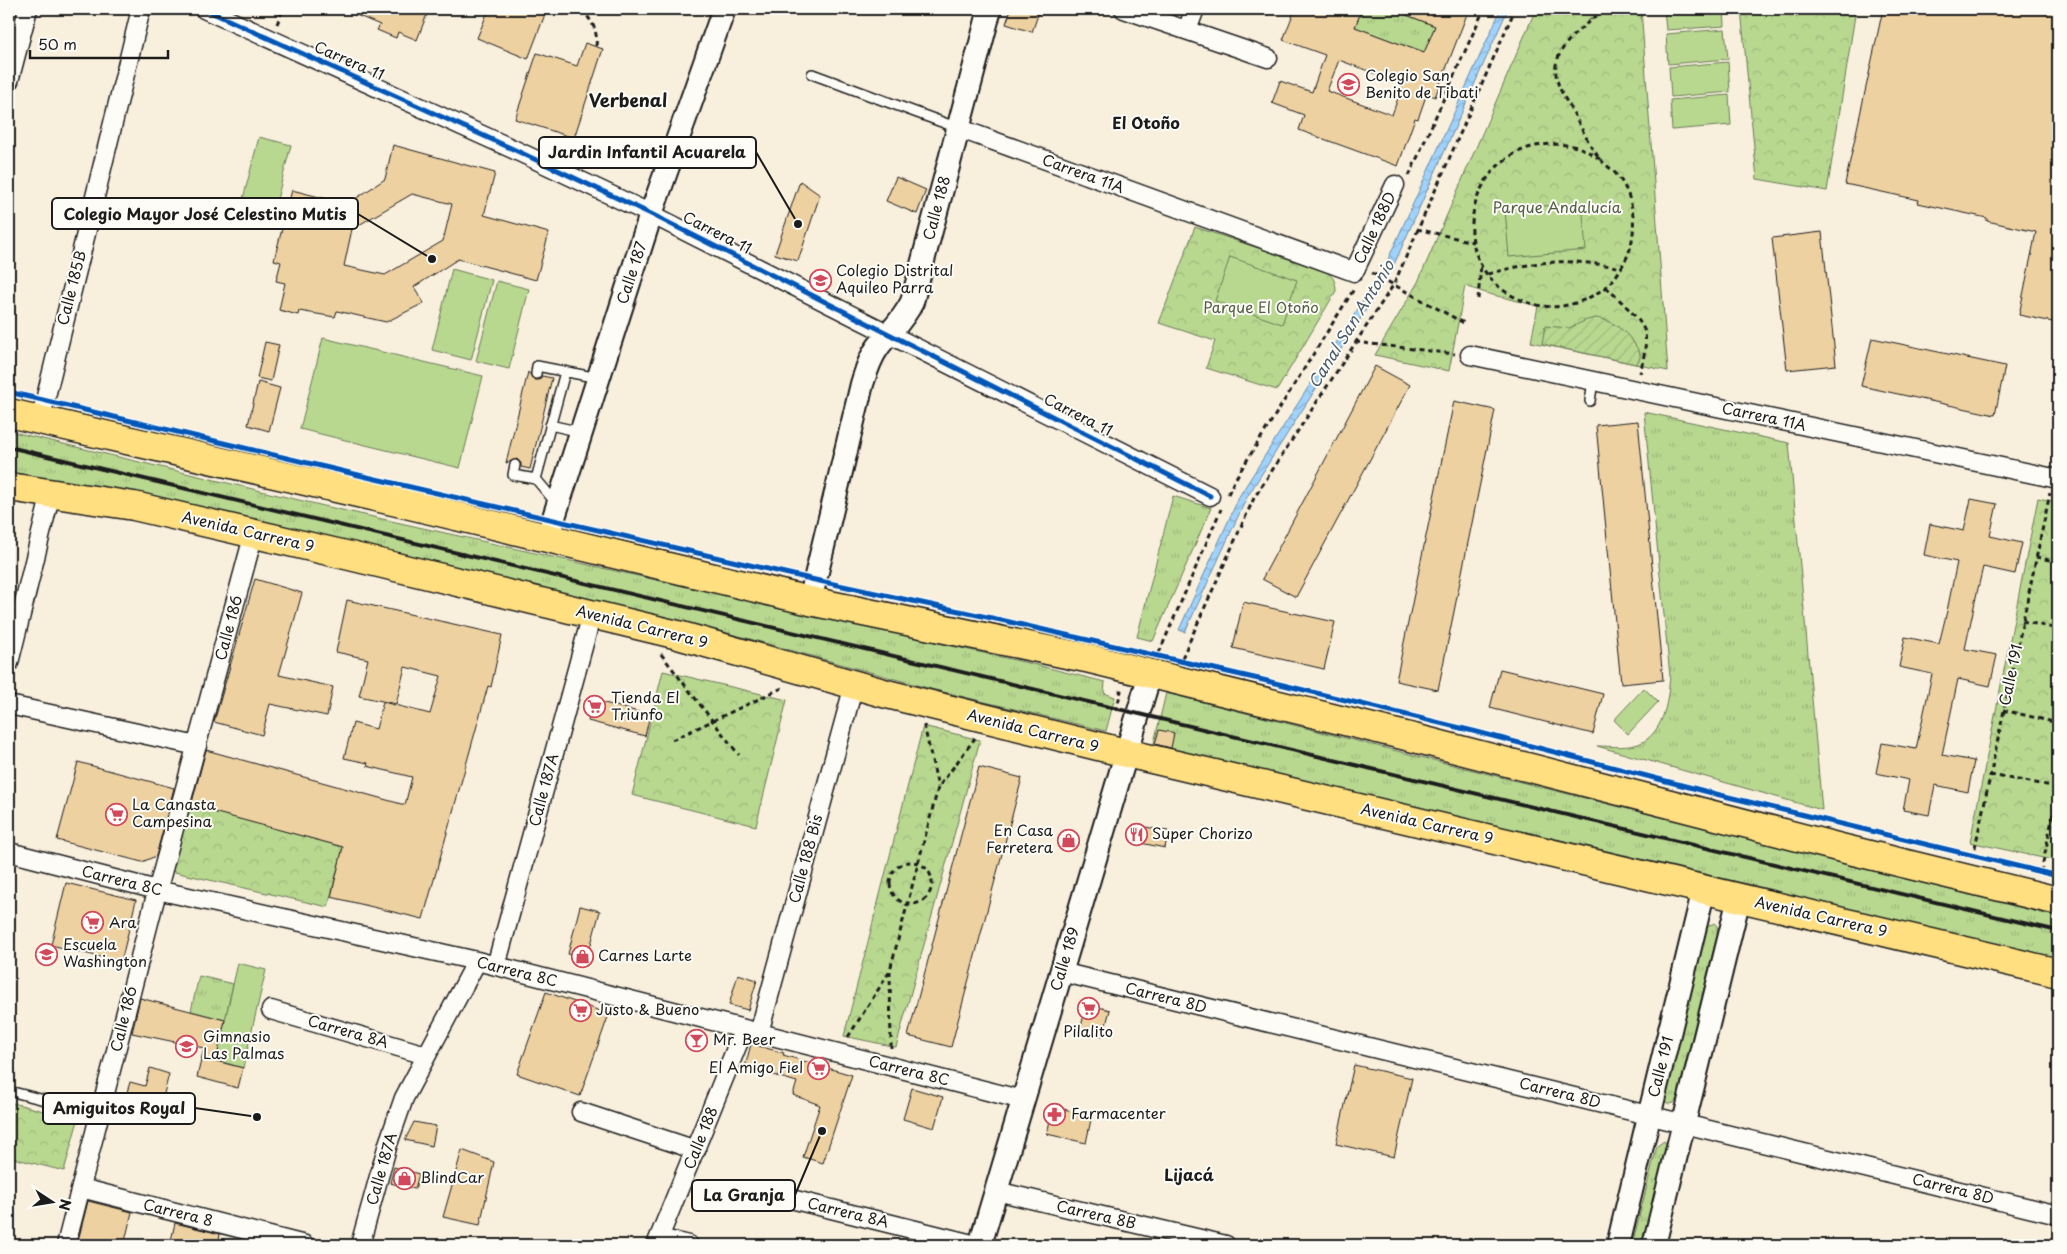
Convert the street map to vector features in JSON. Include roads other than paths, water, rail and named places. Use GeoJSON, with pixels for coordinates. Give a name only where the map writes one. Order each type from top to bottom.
{"type":"FeatureCollection","features":[{"type":"Feature","properties":{"kind":"main road"},"geometry":{"type":"LineString","coordinates":[[9,413],[406,504],[810,601],[1086,658],[1156,660],[1410,737],[1831,845],[2058,900]]}},
{"type":"Feature","properties":{"kind":"main road","name":"Avenida Carrera 9"},"geometry":{"type":"LineString","coordinates":[[9,487],[134,506],[254,533],[678,635],[854,685],[1126,754],[2058,973]]}},
{"type":"Feature","properties":{"kind":"street"},"geometry":{"type":"LineString","coordinates":[[9,81],[28,9]]}},
{"type":"Feature","properties":{"kind":"street","name":"Calle 185B"},"geometry":{"type":"LineString","coordinates":[[40,421],[141,9]]}},
{"type":"Feature","properties":{"kind":"street","name":"Carrera 11"},"geometry":{"type":"LineString","coordinates":[[204,9],[651,214],[1220,499]]}},
{"type":"Feature","properties":{"kind":"street","name":"Calle 187"},"geometry":{"type":"LineString","coordinates":[[547,539],[651,214],[724,9]]}},
{"type":"Feature","properties":{"kind":"street"},"geometry":{"type":"LineString","coordinates":[[1124,9],[1268,58]]}},
{"type":"Feature","properties":{"kind":"street"},"geometry":{"type":"LineString","coordinates":[[1187,30],[1195,9]]}},
{"type":"Feature","properties":{"kind":"street","name":"Calle 188"},"geometry":{"type":"LineString","coordinates":[[810,601],[862,384],[877,348],[898,325],[912,302],[987,10]]}},
{"type":"Feature","properties":{"kind":"street","name":"Carrera 11A"},"geometry":{"type":"LineString","coordinates":[[958,128],[1359,276]]}},
{"type":"Feature","properties":{"kind":"street","name":"Calle 188D"},"geometry":{"type":"LineString","coordinates":[[1359,276],[1401,182]]}},
{"type":"Feature","properties":{"kind":"street","name":"Carrera 11A"},"geometry":{"type":"LineString","coordinates":[[1470,355],[1636,390],[2054,486]]}},
{"type":"Feature","properties":{"kind":"street"},"geometry":{"type":"LineString","coordinates":[[9,663],[51,492]]}},
{"type":"Feature","properties":{"kind":"street","name":"Calle 186"},"geometry":{"type":"LineString","coordinates":[[66,1245],[158,890],[254,533]]}},
{"type":"Feature","properties":{"kind":"street","name":"Calle 187A"},"geometry":{"type":"LineString","coordinates":[[496,966],[592,614]]}},
{"type":"Feature","properties":{"kind":"street","name":"Calle 189"},"geometry":{"type":"LineString","coordinates":[[978,1245],[996,1191],[1126,754],[1156,660]]}},
{"type":"Feature","properties":{"kind":"street","name":"Calle 188 Bis"},"geometry":{"type":"LineString","coordinates":[[752,1031],[854,685]]}},
{"type":"Feature","properties":{"kind":"street"},"geometry":{"type":"LineString","coordinates":[[9,705],[197,746]]}},
{"type":"Feature","properties":{"kind":"street","name":"Carrera 8C"},"geometry":{"type":"LineString","coordinates":[[9,852],[158,890],[477,961],[1023,1100]]}},
{"type":"Feature","properties":{"kind":"street","name":"Calle 191"},"geometry":{"type":"LineString","coordinates":[[1618,1245],[1704,889]]}},
{"type":"Feature","properties":{"kind":"street"},"geometry":{"type":"LineString","coordinates":[[1654,1245],[1739,898]]}},
{"type":"Feature","properties":{"kind":"street","name":"Calle 187A"},"geometry":{"type":"LineString","coordinates":[[360,1245],[388,1144],[404,1098],[477,961]]}},
{"type":"Feature","properties":{"kind":"street","name":"Carrera 8D"},"geometry":{"type":"LineString","coordinates":[[1061,972],[2058,1214]]}},
{"type":"Feature","properties":{"kind":"street","name":"Carrera 8A"},"geometry":{"type":"LineString","coordinates":[[271,1010],[426,1055]]}},
{"type":"Feature","properties":{"kind":"street","name":"Calle 188"},"geometry":{"type":"LineString","coordinates":[[657,1242],[696,1150],[752,1031]]}},
{"type":"Feature","properties":{"kind":"street"},"geometry":{"type":"LineString","coordinates":[[581,1112],[696,1150]]}},
{"type":"Feature","properties":{"kind":"street","name":"Carrera 8"},"geometry":{"type":"LineString","coordinates":[[81,1188],[305,1245]]}},
{"type":"Feature","properties":{"kind":"street","name":"Carrera 8B"},"geometry":{"type":"LineString","coordinates":[[996,1191],[1226,1245]]}},
{"type":"Feature","properties":{"kind":"street","name":"Carrera 8A"},"geometry":{"type":"LineString","coordinates":[[778,1196],[978,1245]]}},
{"type":"Feature","properties":{"kind":"street"},"geometry":{"type":"LineString","coordinates":[[657,1242],[689,1245]]}},
{"type":"Feature","properties":{"kind":"lane","name":"Carrera 11A"},"geometry":{"type":"LineString","coordinates":[[812,74],[958,128]]}},
{"type":"Feature","properties":{"kind":"lane"},"geometry":{"type":"LineString","coordinates":[[536,374],[537,366],[599,378]]}},
{"type":"Feature","properties":{"kind":"lane"},"geometry":{"type":"LineString","coordinates":[[536,479],[564,372]]}},
{"type":"Feature","properties":{"kind":"lane"},"geometry":{"type":"LineString","coordinates":[[1590,401],[1593,381]]}},
{"type":"Feature","properties":{"kind":"lane"},"geometry":{"type":"LineString","coordinates":[[550,425],[581,432]]}},
{"type":"Feature","properties":{"kind":"lane"},"geometry":{"type":"LineString","coordinates":[[515,465],[513,476],[536,479],[558,505]]}},
{"type":"Feature","properties":{"kind":"lane"},"geometry":{"type":"LineString","coordinates":[[9,1092],[100,1114]]}},
{"type":"Feature","properties":{"kind":"water","name":"Canal San Antonio"},"geometry":{"type":"Polygon","coordinates":[[[1501,9],[1508,9],[1392,269],[1247,497],[1185,632],[1179,630],[1240,495],[1385,266],[1501,9]]]}},
{"type":"Feature","properties":{"kind":"railway"},"geometry":{"type":"LineString","coordinates":[[9,447],[2058,931]]}},
{"type":"Feature","properties":{"kind":"place","name":"Colegio San Benito de Tibati"},"geometry":{"type":"Point","coordinates":[1349,85]}},
{"type":"Feature","properties":{"kind":"place","name":"Jardin Infantil Acuarela"},"geometry":{"type":"Point","coordinates":[798,224]}},
{"type":"Feature","properties":{"kind":"place","name":"Colegio Mayor José Celestino Mutis"},"geometry":{"type":"Point","coordinates":[432,259]}},
{"type":"Feature","properties":{"kind":"place","name":"Colegio Distrital Aquileo Parra"},"geometry":{"type":"Point","coordinates":[820,280]}},
{"type":"Feature","properties":{"kind":"place","name":"Tienda El Triunfo"},"geometry":{"type":"Point","coordinates":[595,707]}},
{"type":"Feature","properties":{"kind":"place","name":"La Canasta Campesina"},"geometry":{"type":"Point","coordinates":[116,814]}},
{"type":"Feature","properties":{"kind":"place","name":"Super Chorizo"},"geometry":{"type":"Point","coordinates":[1136,834]}},
{"type":"Feature","properties":{"kind":"place","name":"En Casa Ferretera"},"geometry":{"type":"Point","coordinates":[1069,840]}},
{"type":"Feature","properties":{"kind":"place","name":"Ara"},"geometry":{"type":"Point","coordinates":[93,923]}},
{"type":"Feature","properties":{"kind":"place","name":"Escuela Washington"},"geometry":{"type":"Point","coordinates":[47,954]}},
{"type":"Feature","properties":{"kind":"place","name":"Carnes Larte"},"geometry":{"type":"Point","coordinates":[582,956]}},
{"type":"Feature","properties":{"kind":"place","name":"Pilalito"},"geometry":{"type":"Point","coordinates":[1088,1009]}},
{"type":"Feature","properties":{"kind":"place","name":"Justo & Bueno"},"geometry":{"type":"Point","coordinates":[580,1010]}},
{"type":"Feature","properties":{"kind":"place","name":"Mr. Beer"},"geometry":{"type":"Point","coordinates":[697,1040]}},
{"type":"Feature","properties":{"kind":"place","name":"Gimnasio Las Palmas"},"geometry":{"type":"Point","coordinates":[187,1046]}},
{"type":"Feature","properties":{"kind":"place","name":"El Amigo Fiel"},"geometry":{"type":"Point","coordinates":[819,1068]}},
{"type":"Feature","properties":{"kind":"place","name":"Farmacenter"},"geometry":{"type":"Point","coordinates":[1055,1114]}},
{"type":"Feature","properties":{"kind":"place","name":"Amiguitos Royal"},"geometry":{"type":"Point","coordinates":[257,1117]}},
{"type":"Feature","properties":{"kind":"place","name":"La Granja"},"geometry":{"type":"Point","coordinates":[822,1131]}},
{"type":"Feature","properties":{"kind":"place","name":"BlindCar"},"geometry":{"type":"Point","coordinates":[404,1178]}},
{"type":"Feature","properties":{"kind":"district","name":"Verbenal"},"geometry":{"type":"Point","coordinates":[628,101]}},
{"type":"Feature","properties":{"kind":"district","name":"El Otoño"},"geometry":{"type":"Point","coordinates":[1146,123]}},
{"type":"Feature","properties":{"kind":"district","name":"Lijacá"},"geometry":{"type":"Point","coordinates":[1189,1175]}},
{"type":"Feature","properties":{"kind":"park label","name":"Parque Andalucía"},"geometry":{"type":"Point","coordinates":[1557,208]}},
{"type":"Feature","properties":{"kind":"park label","name":"Parque El Otoño"},"geometry":{"type":"Point","coordinates":[1261,308]}}]}
